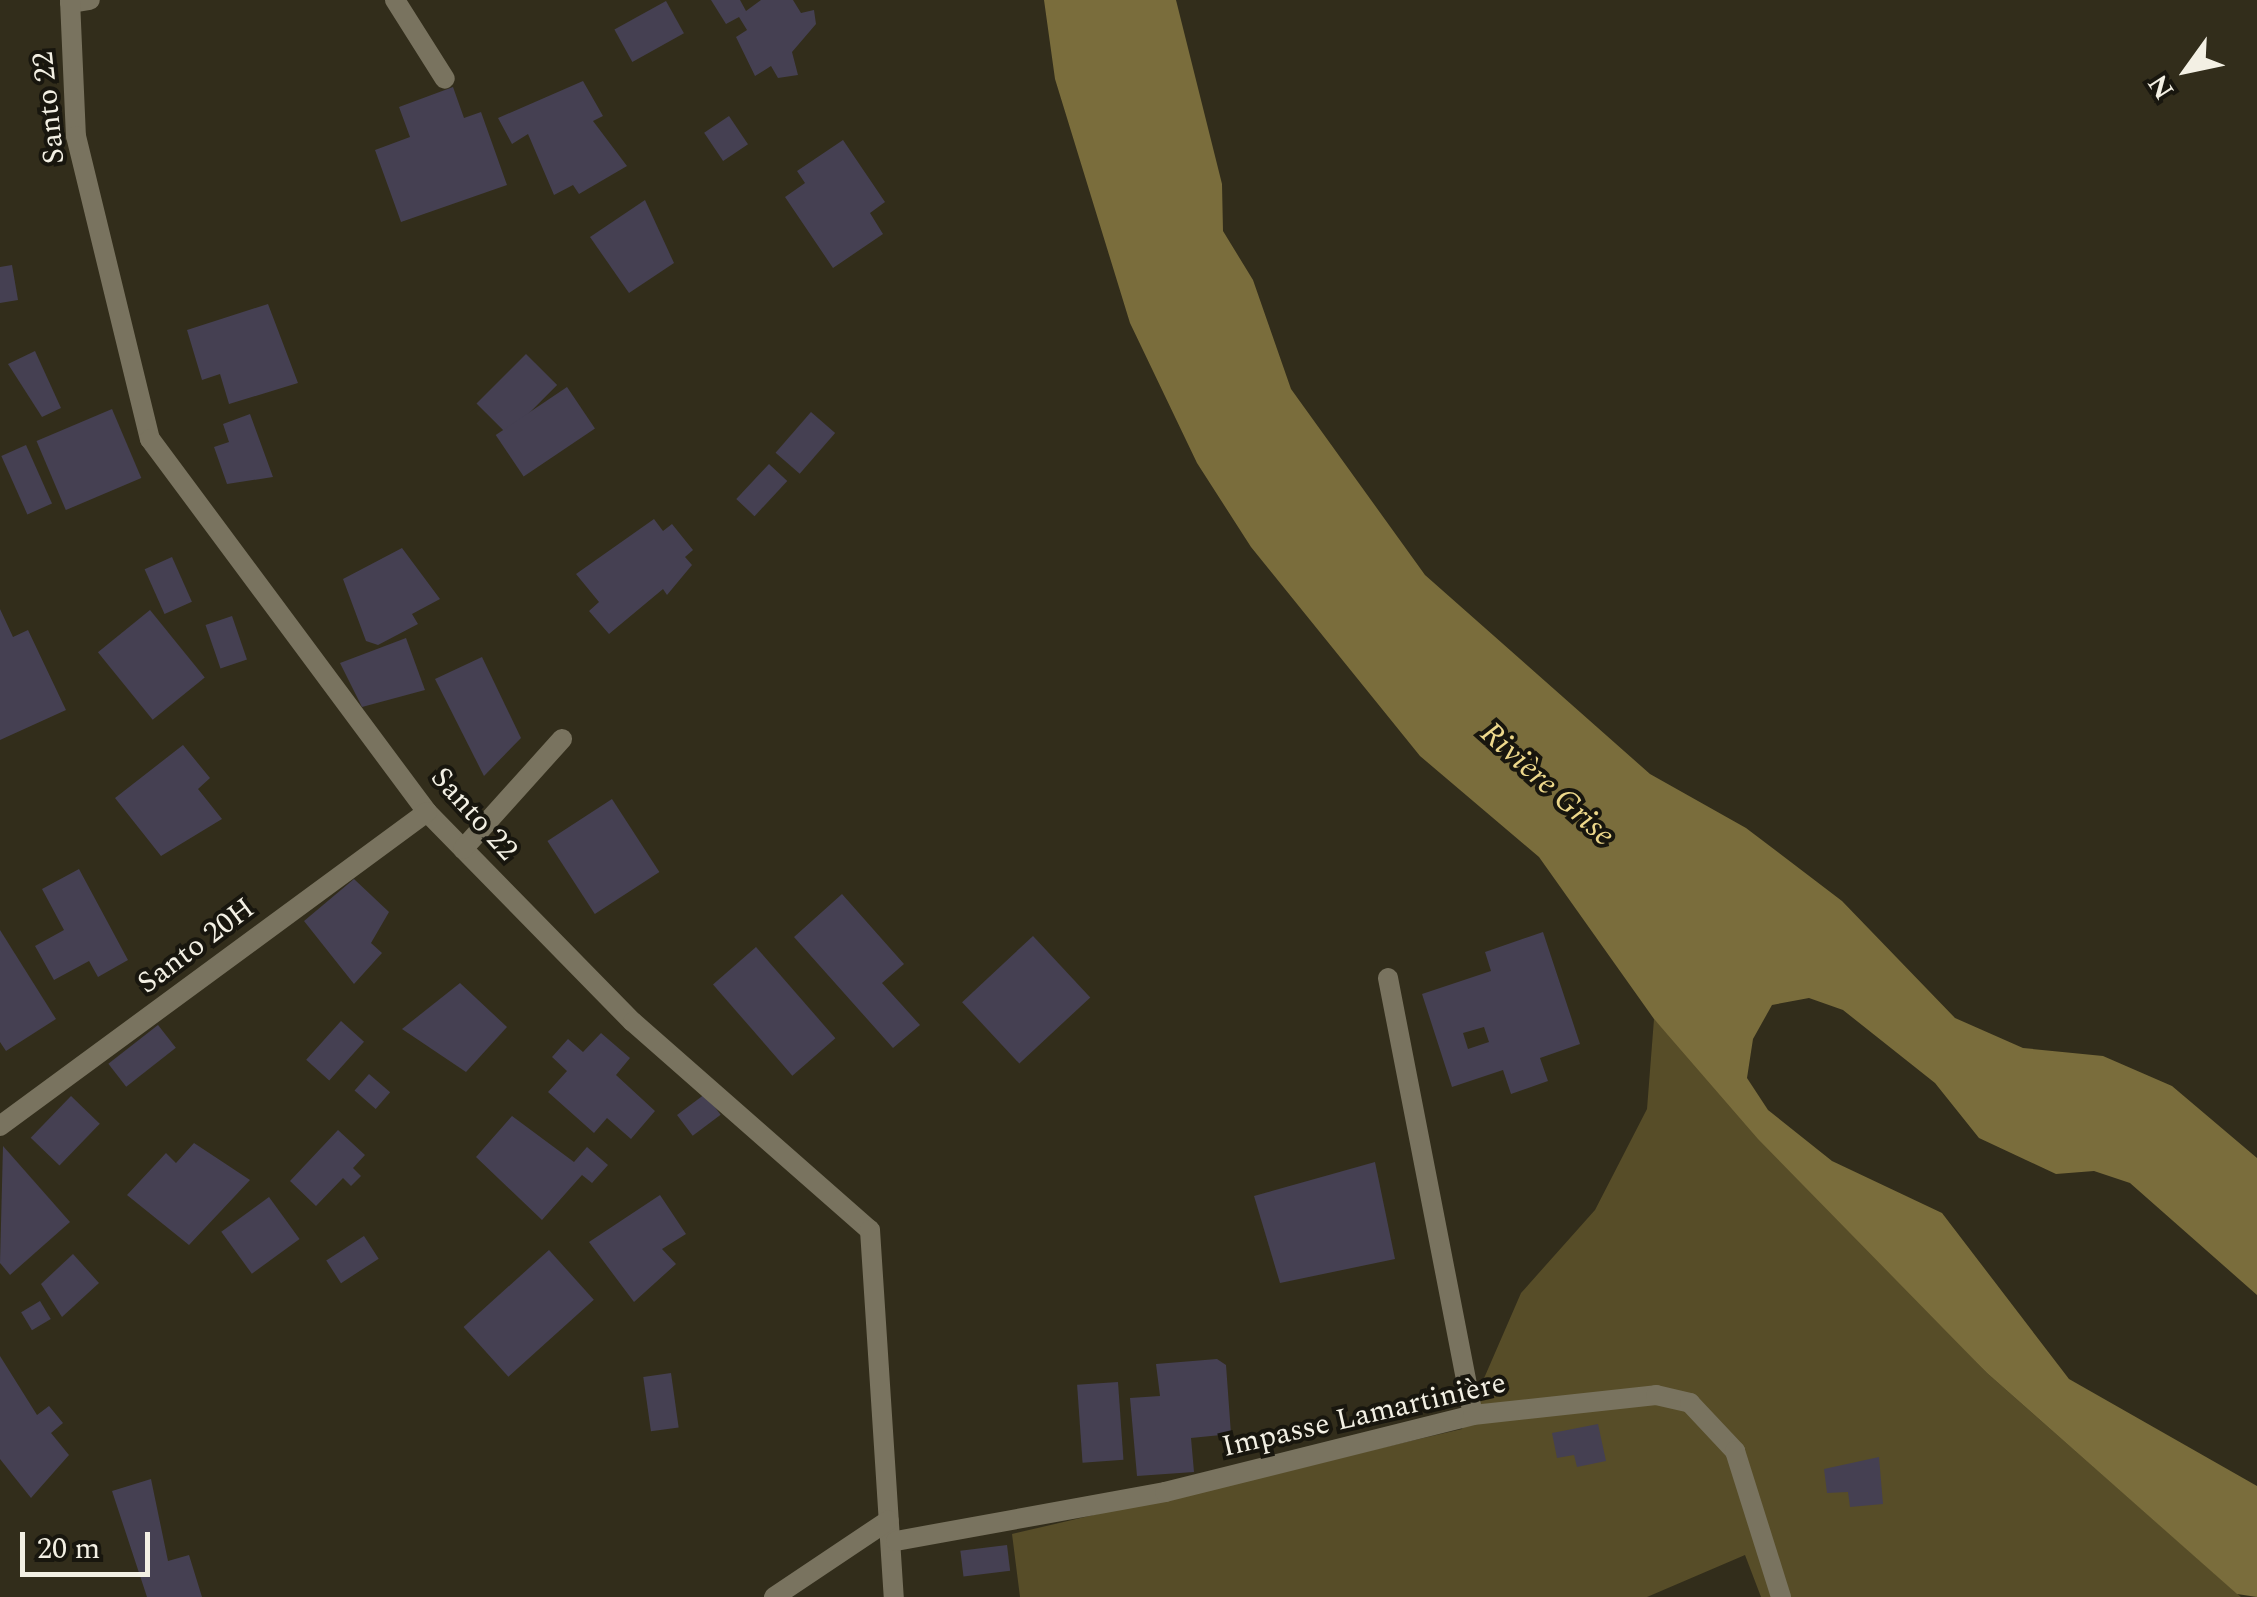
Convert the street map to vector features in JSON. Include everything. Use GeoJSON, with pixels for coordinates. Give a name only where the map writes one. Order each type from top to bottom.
{"type":"FeatureCollection","features":[{"type":"Feature","properties":{"kind":"street"},"geometry":{"type":"LineString","coordinates":[[394,0],[444,79]]}},
{"type":"Feature","properties":{"kind":"street","name":"Santo 22"},"geometry":{"type":"LineString","coordinates":[[77,1],[76,136],[150,440],[427,812],[634,1022],[870,1230],[889,1520],[896,1541],[894,1597]]}},
{"type":"Feature","properties":{"kind":"street"},"geometry":{"type":"LineString","coordinates":[[463,849],[562,739]]}},
{"type":"Feature","properties":{"kind":"street","name":"Santo 20H"},"geometry":{"type":"LineString","coordinates":[[0,1126],[427,812]]}},
{"type":"Feature","properties":{"kind":"street"},"geometry":{"type":"LineString","coordinates":[[1388,978],[1473,1415]]}},
{"type":"Feature","properties":{"kind":"street","name":"Impasse Lamartinière"},"geometry":{"type":"LineString","coordinates":[[896,1541],[1166,1492],[1473,1415],[1656,1395],[1690,1402],[1735,1450],[1781,1597]]}},
{"type":"Feature","properties":{"kind":"street"},"geometry":{"type":"LineString","coordinates":[[774,1597],[889,1520]]}},
{"type":"Feature","properties":{"kind":"shaded area"},"geometry":{"type":"Polygon","coordinates":[[[1654,1019],[1987,1373],[2241,1597],[1761,1597],[1745,1555],[1647,1597],[1020,1597],[1012,1534],[1462,1429],[1521,1293],[1595,1210],[1647,1109],[1654,1019]]]}},
{"type":"Feature","properties":{"kind":"water","name":"Rivière Grise"},"geometry":{"type":"Polygon","coordinates":[[[1044,0],[1176,0],[1222,184],[1223,231],[1253,280],[1291,389],[1425,575],[1650,774],[1746,828],[1842,901],[1955,1018],[2023,1048],[2103,1056],[2172,1086],[2257,1158],[2257,1295],[2130,1183],[2094,1171],[2056,1174],[1979,1138],[1935,1083],[1843,1010],[1809,998],[1772,1005],[1753,1039],[1747,1078],[1768,1110],[1832,1161],[1942,1213],[2069,1379],[2257,1486],[2257,1597],[2237,1594],[1987,1373],[1758,1139],[1654,1019],[1539,857],[1420,756],[1251,547],[1197,463],[1130,323],[1055,79],[1044,0]]]}},
{"type":"Feature","properties":{"kind":"building"},"geometry":{"type":"Polygon","coordinates":[[[711,0],[740,0],[746,11],[761,0],[793,0],[801,13],[814,10],[816,24],[792,52],[798,75],[778,78],[771,66],[755,76],[736,37],[747,30],[739,17],[726,24],[711,0]]]}},
{"type":"Feature","properties":{"kind":"building"},"geometry":{"type":"Polygon","coordinates":[[[666,1],[684,33],[632,62],[614,30],[666,1]]]}},
{"type":"Feature","properties":{"kind":"building"},"geometry":{"type":"Polygon","coordinates":[[[583,81],[603,116],[593,121],[627,166],[579,194],[573,185],[554,195],[528,134],[512,144],[498,118],[583,81]]]}},
{"type":"Feature","properties":{"kind":"building"},"geometry":{"type":"Polygon","coordinates":[[[453,87],[464,118],[481,112],[507,185],[401,222],[375,150],[410,137],[399,107],[453,87]]]}},
{"type":"Feature","properties":{"kind":"building"},"geometry":{"type":"Polygon","coordinates":[[[729,116],[748,144],[723,161],[704,133],[729,116]]]}},
{"type":"Feature","properties":{"kind":"building"},"geometry":{"type":"Polygon","coordinates":[[[843,140],[885,202],[870,213],[883,234],[833,268],[785,197],[805,183],[797,171],[843,140]]]}},
{"type":"Feature","properties":{"kind":"building"},"geometry":{"type":"Polygon","coordinates":[[[645,200],[674,263],[629,293],[590,237],[645,200]]]}},
{"type":"Feature","properties":{"kind":"building"},"geometry":{"type":"Polygon","coordinates":[[[12,265],[18,300],[0,303],[0,267],[12,265]]]}},
{"type":"Feature","properties":{"kind":"building"},"geometry":{"type":"Polygon","coordinates":[[[268,304],[298,383],[229,404],[220,374],[202,380],[187,330],[268,304]]]}},
{"type":"Feature","properties":{"kind":"building"},"geometry":{"type":"Polygon","coordinates":[[[35,351],[61,408],[42,417],[8,364],[35,351]]]}},
{"type":"Feature","properties":{"kind":"building"},"geometry":{"type":"Polygon","coordinates":[[[526,354],[557,385],[508,435],[477,403],[526,354]]]}},
{"type":"Feature","properties":{"kind":"building"},"geometry":{"type":"Polygon","coordinates":[[[567,387],[595,428],[524,477],[496,435],[567,387]]]}},
{"type":"Feature","properties":{"kind":"building"},"geometry":{"type":"Polygon","coordinates":[[[112,409],[141,478],[66,510],[37,441],[112,409]]]}},
{"type":"Feature","properties":{"kind":"building"},"geometry":{"type":"Polygon","coordinates":[[[811,412],[835,433],[800,474],[776,453],[811,412]]]}},
{"type":"Feature","properties":{"kind":"building"},"geometry":{"type":"Polygon","coordinates":[[[250,414],[273,477],[227,484],[214,447],[229,442],[223,424],[250,414]]]}},
{"type":"Feature","properties":{"kind":"building"},"geometry":{"type":"Polygon","coordinates":[[[26,445],[52,503],[27,514],[1,456],[26,445]]]}},
{"type":"Feature","properties":{"kind":"building"},"geometry":{"type":"Polygon","coordinates":[[[769,464],[787,481],[755,516],[736,499],[769,464]]]}},
{"type":"Feature","properties":{"kind":"building"},"geometry":{"type":"Polygon","coordinates":[[[654,519],[663,531],[672,524],[693,550],[685,557],[692,565],[667,595],[663,589],[609,634],[589,611],[599,602],[576,574],[654,519]]]}},
{"type":"Feature","properties":{"kind":"building"},"geometry":{"type":"Polygon","coordinates":[[[402,548],[440,599],[412,614],[418,624],[378,645],[366,641],[343,579],[402,548]]]}},
{"type":"Feature","properties":{"kind":"building"},"geometry":{"type":"Polygon","coordinates":[[[172,557],[192,602],[165,614],[145,569],[172,557]]]}},
{"type":"Feature","properties":{"kind":"building"},"geometry":{"type":"Polygon","coordinates":[[[0,609],[13,637],[28,630],[66,710],[0,740],[0,609]]]}},
{"type":"Feature","properties":{"kind":"building"},"geometry":{"type":"Polygon","coordinates":[[[150,610],[205,678],[153,720],[98,652],[150,610]]]}},
{"type":"Feature","properties":{"kind":"building"},"geometry":{"type":"Polygon","coordinates":[[[232,616],[247,659],[221,669],[206,625],[232,616]]]}},
{"type":"Feature","properties":{"kind":"building"},"geometry":{"type":"Polygon","coordinates":[[[406,638],[425,690],[362,707],[340,663],[406,638]]]}},
{"type":"Feature","properties":{"kind":"building"},"geometry":{"type":"Polygon","coordinates":[[[482,657],[521,738],[484,776],[435,679],[482,657]]]}},
{"type":"Feature","properties":{"kind":"building"},"geometry":{"type":"Polygon","coordinates":[[[183,745],[210,778],[198,789],[222,819],[161,856],[115,798],[183,745]]]}},
{"type":"Feature","properties":{"kind":"building"},"geometry":{"type":"Polygon","coordinates":[[[612,799],[659,872],[595,914],[547,841],[612,799]]]}},
{"type":"Feature","properties":{"kind":"building"},"geometry":{"type":"Polygon","coordinates":[[[79,869],[128,960],[98,977],[89,961],[54,980],[35,946],[64,930],[42,889],[79,869]]]}},
{"type":"Feature","properties":{"kind":"building"},"geometry":{"type":"Polygon","coordinates":[[[354,879],[389,912],[371,943],[382,953],[354,984],[304,921],[354,879]]]}},
{"type":"Feature","properties":{"kind":"building"},"geometry":{"type":"Polygon","coordinates":[[[842,894],[904,964],[882,983],[920,1025],[893,1048],[794,937],[842,894]]]}},
{"type":"Feature","properties":{"kind":"building"},"geometry":{"type":"Polygon","coordinates":[[[0,930],[56,1019],[6,1051],[0,1042],[0,930]]]}},
{"type":"Feature","properties":{"kind":"building"},"geometry":{"type":"Polygon","coordinates":[[[1543,932],[1580,1044],[1540,1058],[1548,1081],[1511,1094],[1503,1070],[1452,1087],[1422,994],[1491,971],[1485,952],[1543,932]],[[1484,1027],[1463,1033],[1468,1049],[1489,1042],[1484,1027]]]}},
{"type":"Feature","properties":{"kind":"building"},"geometry":{"type":"Polygon","coordinates":[[[1033,936],[1090,997],[1019,1064],[962,1002],[1033,936]]]}},
{"type":"Feature","properties":{"kind":"building"},"geometry":{"type":"Polygon","coordinates":[[[756,947],[835,1038],[792,1076],[713,984],[756,947]]]}},
{"type":"Feature","properties":{"kind":"building"},"geometry":{"type":"Polygon","coordinates":[[[460,983],[507,1027],[466,1072],[402,1029],[460,983]]]}},
{"type":"Feature","properties":{"kind":"building"},"geometry":{"type":"Polygon","coordinates":[[[341,1021],[364,1042],[329,1080],[306,1060],[341,1021]]]}},
{"type":"Feature","properties":{"kind":"building"},"geometry":{"type":"Polygon","coordinates":[[[158,1025],[176,1048],[126,1087],[108,1064],[158,1025]]]}},
{"type":"Feature","properties":{"kind":"building"},"geometry":{"type":"Polygon","coordinates":[[[601,1033],[630,1058],[616,1075],[655,1111],[631,1139],[607,1118],[594,1133],[548,1092],[567,1071],[552,1057],[568,1039],[583,1052],[601,1033]]]}},
{"type":"Feature","properties":{"kind":"building"},"geometry":{"type":"Polygon","coordinates":[[[369,1074],[390,1092],[376,1109],[355,1091],[369,1074]]]}},
{"type":"Feature","properties":{"kind":"building"},"geometry":{"type":"Polygon","coordinates":[[[705,1094],[721,1115],[693,1136],[677,1115],[705,1094]]]}},
{"type":"Feature","properties":{"kind":"building"},"geometry":{"type":"Polygon","coordinates":[[[71,1096],[100,1124],[59,1166],[31,1138],[71,1096]]]}},
{"type":"Feature","properties":{"kind":"building"},"geometry":{"type":"Polygon","coordinates":[[[512,1116],[574,1162],[587,1147],[608,1165],[592,1183],[582,1175],[542,1220],[476,1157],[512,1116]]]}},
{"type":"Feature","properties":{"kind":"building"},"geometry":{"type":"Polygon","coordinates":[[[338,1130],[365,1155],[353,1168],[361,1176],[351,1186],[343,1178],[316,1206],[290,1181],[338,1130]]]}},
{"type":"Feature","properties":{"kind":"building"},"geometry":{"type":"Polygon","coordinates":[[[194,1143],[250,1180],[189,1245],[127,1195],[166,1153],[176,1163],[194,1143]]]}},
{"type":"Feature","properties":{"kind":"building"},"geometry":{"type":"Polygon","coordinates":[[[3,1146],[70,1222],[10,1275],[0,1263],[3,1146]]]}},
{"type":"Feature","properties":{"kind":"building"},"geometry":{"type":"Polygon","coordinates":[[[1375,1162],[1395,1259],[1280,1283],[1254,1196],[1375,1162]]]}},
{"type":"Feature","properties":{"kind":"building"},"geometry":{"type":"Polygon","coordinates":[[[660,1195],[686,1234],[662,1249],[676,1264],[634,1302],[589,1242],[660,1195]]]}},
{"type":"Feature","properties":{"kind":"building"},"geometry":{"type":"Polygon","coordinates":[[[269,1197],[300,1239],[252,1274],[221,1232],[269,1197]]]}},
{"type":"Feature","properties":{"kind":"building"},"geometry":{"type":"Polygon","coordinates":[[[364,1236],[379,1259],[341,1283],[326,1261],[364,1236]]]}},
{"type":"Feature","properties":{"kind":"building"},"geometry":{"type":"Polygon","coordinates":[[[549,1250],[594,1300],[508,1377],[464,1327],[549,1250]]]}},
{"type":"Feature","properties":{"kind":"building"},"geometry":{"type":"Polygon","coordinates":[[[73,1254],[99,1283],[62,1317],[41,1284],[73,1254]]]}},
{"type":"Feature","properties":{"kind":"building"},"geometry":{"type":"Polygon","coordinates":[[[40,1301],[51,1319],[32,1330],[21,1312],[40,1301]]]}},
{"type":"Feature","properties":{"kind":"building"},"geometry":{"type":"Polygon","coordinates":[[[0,1356],[37,1415],[49,1406],[63,1423],[51,1433],[69,1455],[31,1498],[0,1459],[0,1356]]]}},
{"type":"Feature","properties":{"kind":"building"},"geometry":{"type":"Polygon","coordinates":[[[1217,1359],[1226,1365],[1231,1434],[1191,1438],[1194,1472],[1137,1476],[1130,1398],[1160,1396],[1156,1364],[1217,1359]]]}},
{"type":"Feature","properties":{"kind":"building"},"geometry":{"type":"Polygon","coordinates":[[[671,1373],[679,1427],[651,1431],[643,1377],[671,1373]]]}},
{"type":"Feature","properties":{"kind":"building"},"geometry":{"type":"Polygon","coordinates":[[[1118,1382],[1123,1460],[1083,1463],[1077,1385],[1118,1382]]]}},
{"type":"Feature","properties":{"kind":"building"},"geometry":{"type":"Polygon","coordinates":[[[1598,1424],[1606,1461],[1577,1467],[1574,1455],[1557,1458],[1552,1433],[1598,1424]]]}},
{"type":"Feature","properties":{"kind":"building"},"geometry":{"type":"Polygon","coordinates":[[[1879,1457],[1883,1504],[1850,1507],[1848,1492],[1827,1493],[1824,1469],[1879,1457]]]}},
{"type":"Feature","properties":{"kind":"building"},"geometry":{"type":"Polygon","coordinates":[[[151,1479],[168,1561],[189,1555],[202,1597],[147,1597],[112,1491],[151,1479]]]}},
{"type":"Feature","properties":{"kind":"building"},"geometry":{"type":"Polygon","coordinates":[[[1007,1545],[1010,1571],[964,1577],[960,1551],[1007,1545]]]}}]}
